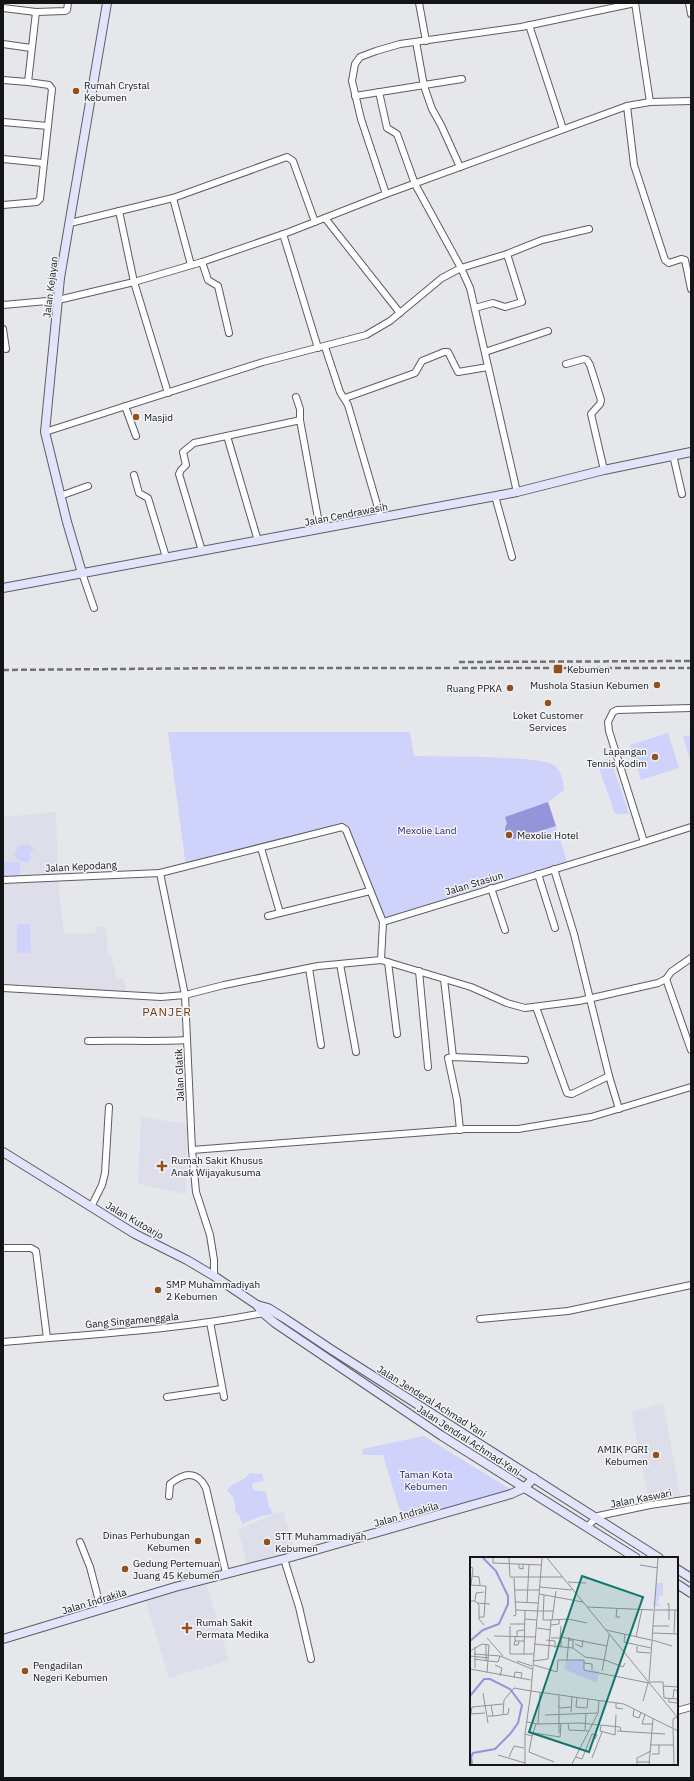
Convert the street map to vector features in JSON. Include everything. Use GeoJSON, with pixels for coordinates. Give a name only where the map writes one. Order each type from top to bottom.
{"type":"FeatureCollection","features":[{"type":"Feature","properties":{"kind":"main road","name":"Jalan Kejayan"},"geometry":{"type":"LineString","coordinates":[[82,573],[60,496],[45,432],[60,278],[107,3]]}},
{"type":"Feature","properties":{"kind":"main road","name":"Jalan Cendrawasih"},"geometry":{"type":"LineString","coordinates":[[3,588],[517,492],[604,470],[691,452]]}},
{"type":"Feature","properties":{"kind":"main road","name":"Jalan Kutoarjo"},"geometry":{"type":"LineString","coordinates":[[3,1152],[135,1234],[187,1260],[214,1276],[257,1305]]}},
{"type":"Feature","properties":{"kind":"main road","name":"Jalan Jenderal Achmad Yani"},"geometry":{"type":"LineString","coordinates":[[257,1305],[657,1557]]}},
{"type":"Feature","properties":{"kind":"main road","name":"Jalan Jendral Achmad Yani"},"geometry":{"type":"LineString","coordinates":[[266,1311],[365,1385],[586,1527]]}},
{"type":"Feature","properties":{"kind":"main road"},"geometry":{"type":"LineString","coordinates":[[472,1455],[481,1445]]}},
{"type":"Feature","properties":{"kind":"main road","name":"Jalan Indrakila"},"geometry":{"type":"LineString","coordinates":[[3,1639],[226,1573],[284,1559],[503,1496],[524,1488],[534,1478]]}},
{"type":"Feature","properties":{"kind":"main road"},"geometry":{"type":"LineString","coordinates":[[586,1527],[634,1557]]}},
{"type":"Feature","properties":{"kind":"main road"},"geometry":{"type":"LineString","coordinates":[[678,1571],[691,1578]]}},
{"type":"Feature","properties":{"kind":"main road"},"geometry":{"type":"LineString","coordinates":[[678,1585],[691,1593]]}},
{"type":"Feature","properties":{"kind":"street"},"geometry":{"type":"LineString","coordinates":[[3,8],[36,12],[65,11],[67,10],[68,3]]}},
{"type":"Feature","properties":{"kind":"street"},"geometry":{"type":"LineString","coordinates":[[419,3],[426,41]]}},
{"type":"Feature","properties":{"kind":"street"},"geometry":{"type":"LineString","coordinates":[[386,194],[361,119],[352,81],[355,64],[360,56],[376,50],[416,42],[529,25],[635,3],[650,102]]}},
{"type":"Feature","properties":{"kind":"street"},"geometry":{"type":"LineString","coordinates":[[689,3],[691,14]]}},
{"type":"Feature","properties":{"kind":"street"},"geometry":{"type":"LineString","coordinates":[[28,82],[36,12]]}},
{"type":"Feature","properties":{"kind":"street"},"geometry":{"type":"LineString","coordinates":[[529,25],[563,129]]}},
{"type":"Feature","properties":{"kind":"street"},"geometry":{"type":"LineString","coordinates":[[416,42],[424,86],[432,109],[460,167]]}},
{"type":"Feature","properties":{"kind":"street"},"geometry":{"type":"LineString","coordinates":[[3,44],[31,48]]}},
{"type":"Feature","properties":{"kind":"street"},"geometry":{"type":"LineString","coordinates":[[3,80],[49,85],[52,89],[40,199],[37,202],[3,205]]}},
{"type":"Feature","properties":{"kind":"street"},"geometry":{"type":"LineString","coordinates":[[355,96],[462,80]]}},
{"type":"Feature","properties":{"kind":"street"},"geometry":{"type":"LineString","coordinates":[[379,92],[388,128],[397,134],[415,184],[462,268],[475,308],[517,492]]}},
{"type":"Feature","properties":{"kind":"street"},"geometry":{"type":"LineString","coordinates":[[3,305],[58,300],[134,282],[202,262],[283,234],[386,194],[627,106],[650,102],[691,100]]}},
{"type":"Feature","properties":{"kind":"street"},"geometry":{"type":"LineString","coordinates":[[627,106],[634,165],[665,260],[669,263],[681,259],[685,260],[691,289]]}},
{"type":"Feature","properties":{"kind":"street"},"geometry":{"type":"LineString","coordinates":[[3,122],[48,126]]}},
{"type":"Feature","properties":{"kind":"street"},"geometry":{"type":"LineString","coordinates":[[70,223],[173,198],[287,157],[293,162],[315,222]]}},
{"type":"Feature","properties":{"kind":"street"},"geometry":{"type":"LineString","coordinates":[[3,159],[43,163]]}},
{"type":"Feature","properties":{"kind":"street"},"geometry":{"type":"LineString","coordinates":[[173,198],[191,265]]}},
{"type":"Feature","properties":{"kind":"street"},"geometry":{"type":"LineString","coordinates":[[119,211],[134,282],[168,393]]}},
{"type":"Feature","properties":{"kind":"street"},"geometry":{"type":"LineString","coordinates":[[325,218],[400,313]]}},
{"type":"Feature","properties":{"kind":"street"},"geometry":{"type":"LineString","coordinates":[[45,432],[264,362],[366,335],[390,321],[442,278],[462,268],[507,254],[542,240],[589,229]]}},
{"type":"Feature","properties":{"kind":"street"},"geometry":{"type":"LineString","coordinates":[[283,234],[321,347],[340,392],[345,398],[381,518]]}},
{"type":"Feature","properties":{"kind":"street"},"geometry":{"type":"LineString","coordinates":[[475,308],[493,303],[505,307],[522,302],[507,254]]}},
{"type":"Feature","properties":{"kind":"street"},"geometry":{"type":"LineString","coordinates":[[202,262],[208,280],[218,286],[229,333]]}},
{"type":"Feature","properties":{"kind":"street"},"geometry":{"type":"LineString","coordinates":[[3,329],[6,349]]}},
{"type":"Feature","properties":{"kind":"street"},"geometry":{"type":"LineString","coordinates":[[485,352],[548,331]]}},
{"type":"Feature","properties":{"kind":"street"},"geometry":{"type":"LineString","coordinates":[[345,398],[416,373],[422,361],[444,352],[448,352],[458,372],[488,367]]}},
{"type":"Feature","properties":{"kind":"street"},"geometry":{"type":"LineString","coordinates":[[566,364],[584,359],[587,360],[590,365],[600,400],[600,404],[591,414],[604,470]]}},
{"type":"Feature","properties":{"kind":"street"},"geometry":{"type":"LineString","coordinates":[[296,397],[300,409],[300,420],[320,529]]}},
{"type":"Feature","properties":{"kind":"street"},"geometry":{"type":"LineString","coordinates":[[125,406],[136,436]]}},
{"type":"Feature","properties":{"kind":"street"},"geometry":{"type":"LineString","coordinates":[[202,551],[179,474],[186,465],[183,452],[194,443],[300,420]]}},
{"type":"Feature","properties":{"kind":"street"},"geometry":{"type":"LineString","coordinates":[[227,436],[258,540]]}},
{"type":"Feature","properties":{"kind":"street"},"geometry":{"type":"LineString","coordinates":[[673,455],[682,494]]}},
{"type":"Feature","properties":{"kind":"street"},"geometry":{"type":"LineString","coordinates":[[134,475],[139,493],[148,498],[166,558]]}},
{"type":"Feature","properties":{"kind":"street"},"geometry":{"type":"LineString","coordinates":[[60,496],[88,486]]}},
{"type":"Feature","properties":{"kind":"street"},"geometry":{"type":"LineString","coordinates":[[495,496],[512,557]]}},
{"type":"Feature","properties":{"kind":"street"},"geometry":{"type":"LineString","coordinates":[[82,573],[94,608]]}},
{"type":"Feature","properties":{"kind":"street"},"geometry":{"type":"LineString","coordinates":[[644,842],[609,731],[608,722],[613,712],[617,710],[691,708]]}},
{"type":"Feature","properties":{"kind":"street"},"geometry":{"type":"LineString","coordinates":[[160,873],[342,827],[344,828],[383,922],[381,960]]}},
{"type":"Feature","properties":{"kind":"street","name":"Jalan Stasiun"},"geometry":{"type":"LineString","coordinates":[[383,922],[691,827]]}},
{"type":"Feature","properties":{"kind":"street"},"geometry":{"type":"LineString","coordinates":[[261,848],[280,913]]}},
{"type":"Feature","properties":{"kind":"street"},"geometry":{"type":"LineString","coordinates":[[554,869],[574,934],[609,1076],[619,1109]]}},
{"type":"Feature","properties":{"kind":"street","name":"Jalan Kepodang"},"geometry":{"type":"LineString","coordinates":[[3,880],[160,873]]}},
{"type":"Feature","properties":{"kind":"street","name":"Jalan Glatik"},"geometry":{"type":"LineString","coordinates":[[160,873],[185,995],[192,1150],[196,1192],[210,1235],[214,1260],[214,1276]]}},
{"type":"Feature","properties":{"kind":"street"},"geometry":{"type":"LineString","coordinates":[[538,874],[555,928]]}},
{"type":"Feature","properties":{"kind":"street"},"geometry":{"type":"LineString","coordinates":[[492,888],[505,930]]}},
{"type":"Feature","properties":{"kind":"street"},"geometry":{"type":"LineString","coordinates":[[268,916],[370,891]]}},
{"type":"Feature","properties":{"kind":"street"},"geometry":{"type":"LineString","coordinates":[[3,988],[161,997],[185,995],[224,985],[309,968],[381,960],[471,987],[507,1003],[525,1008],[590,999],[658,983],[666,979],[671,972],[691,958]]}},
{"type":"Feature","properties":{"kind":"street"},"geometry":{"type":"LineString","coordinates":[[388,962],[397,1034]]}},
{"type":"Feature","properties":{"kind":"street"},"geometry":{"type":"LineString","coordinates":[[340,964],[356,1052]]}},
{"type":"Feature","properties":{"kind":"street"},"geometry":{"type":"LineString","coordinates":[[309,968],[321,1045]]}},
{"type":"Feature","properties":{"kind":"street"},"geometry":{"type":"LineString","coordinates":[[419,971],[428,1067]]}},
{"type":"Feature","properties":{"kind":"street"},"geometry":{"type":"LineString","coordinates":[[444,979],[453,1057]]}},
{"type":"Feature","properties":{"kind":"street"},"geometry":{"type":"LineString","coordinates":[[666,979],[691,1050]]}},
{"type":"Feature","properties":{"kind":"street"},"geometry":{"type":"LineString","coordinates":[[536,1007],[567,1093],[572,1094],[609,1076]]}},
{"type":"Feature","properties":{"kind":"street"},"geometry":{"type":"LineString","coordinates":[[88,1041],[187,1040]]}},
{"type":"Feature","properties":{"kind":"street"},"geometry":{"type":"LineString","coordinates":[[460,1130],[457,1100],[448,1059],[453,1057],[525,1060]]}},
{"type":"Feature","properties":{"kind":"street"},"geometry":{"type":"LineString","coordinates":[[192,1150],[460,1130],[518,1129],[591,1117],[691,1087]]}},
{"type":"Feature","properties":{"kind":"street"},"geometry":{"type":"LineString","coordinates":[[91,1207],[102,1185],[105,1172],[109,1107]]}},
{"type":"Feature","properties":{"kind":"street"},"geometry":{"type":"LineString","coordinates":[[3,1248],[31,1248],[36,1251],[47,1338]]}},
{"type":"Feature","properties":{"kind":"street"},"geometry":{"type":"LineString","coordinates":[[480,1319],[568,1310],[691,1285]]}},
{"type":"Feature","properties":{"kind":"street","name":"Gang Singamenggala"},"geometry":{"type":"LineString","coordinates":[[3,1342],[210,1322],[266,1311]]}},
{"type":"Feature","properties":{"kind":"street"},"geometry":{"type":"LineString","coordinates":[[210,1322],[224,1397]]}},
{"type":"Feature","properties":{"kind":"street"},"geometry":{"type":"LineString","coordinates":[[167,1397],[222,1389]]}},
{"type":"Feature","properties":{"kind":"street"},"geometry":{"type":"LineString","coordinates":[[169,1496],[170,1484],[178,1478],[187,1475],[196,1476],[202,1482],[206,1488],[226,1573]]}},
{"type":"Feature","properties":{"kind":"street","name":"Jalan Kaswari"},"geometry":{"type":"LineString","coordinates":[[595,1517],[650,1505],[691,1499]]}},
{"type":"Feature","properties":{"kind":"street"},"geometry":{"type":"LineString","coordinates":[[586,1527],[595,1517]]}},
{"type":"Feature","properties":{"kind":"street"},"geometry":{"type":"LineString","coordinates":[[80,1542],[92,1573],[101,1609]]}},
{"type":"Feature","properties":{"kind":"street"},"geometry":{"type":"LineString","coordinates":[[284,1559],[299,1607],[311,1659]]}},
{"type":"Feature","properties":{"kind":"street"},"geometry":{"type":"LineString","coordinates":[[678,1711],[691,1707]]}},
{"type":"Feature","properties":{"kind":"shaded area"},"geometry":{"type":"Polygon","coordinates":[[[56,812],[58,878],[64,934],[95,933],[96,927],[106,927],[108,955],[111,955],[117,979],[123,978],[126,984],[125,995],[117,999],[86,1000],[73,997],[49,995],[47,989],[34,990],[30,986],[21,984],[3,985],[3,817],[56,812]]]}},
{"type":"Feature","properties":{"kind":"shaded area","name":"Rumah Sakit Khusus Anak Wijayakusuma"},"geometry":{"type":"Polygon","coordinates":[[[141,1117],[187,1124],[186,1194],[138,1184],[141,1117]]]}},
{"type":"Feature","properties":{"kind":"shaded area","name":"AMIK PGRI Kebumen"},"geometry":{"type":"Polygon","coordinates":[[[663,1403],[681,1499],[650,1505],[631,1412],[663,1403]]]}},
{"type":"Feature","properties":{"kind":"shaded area","name":"STT Muhammadiyah Kebumen"},"geometry":{"type":"Polygon","coordinates":[[[283,1511],[296,1555],[248,1567],[238,1529],[283,1511]]]}},
{"type":"Feature","properties":{"kind":"shaded area","name":"Rumah Sakit Permata Medika"},"geometry":{"type":"Polygon","coordinates":[[[205,1579],[229,1660],[169,1678],[144,1596],[205,1579]]]}},
{"type":"Feature","properties":{"kind":"green space","name":"Mexolie Land"},"geometry":{"type":"Polygon","coordinates":[[[168,732],[410,732],[414,756],[510,758],[545,762],[557,767],[563,780],[564,790],[548,802],[568,864],[383,922],[346,825],[186,867],[168,732]]]}},
{"type":"Feature","properties":{"kind":"green space","name":"Lapangan Tennis Kodim"},"geometry":{"type":"Polygon","coordinates":[[[668,733],[679,768],[641,780],[630,745],[668,733]]]}},
{"type":"Feature","properties":{"kind":"green space"},"geometry":{"type":"Polygon","coordinates":[[[691,735],[691,762],[683,737],[691,735]]]}},
{"type":"Feature","properties":{"kind":"green space"},"geometry":{"type":"Polygon","coordinates":[[[610,758],[629,814],[615,814],[597,762],[610,758]]]}},
{"type":"Feature","properties":{"kind":"green space"},"geometry":{"type":"Polygon","coordinates":[[[28,844],[34,849],[29,854],[32,858],[26,863],[17,859],[14,854],[20,845],[28,844]]]}},
{"type":"Feature","properties":{"kind":"green space"},"geometry":{"type":"Polygon","coordinates":[[[3,862],[20,862],[20,876],[3,877],[3,862]]]}},
{"type":"Feature","properties":{"kind":"green space"},"geometry":{"type":"Polygon","coordinates":[[[17,924],[30,924],[31,953],[17,953],[17,924]]]}},
{"type":"Feature","properties":{"kind":"green space","name":"Taman Kota Kebumen"},"geometry":{"type":"Polygon","coordinates":[[[424,1436],[513,1491],[403,1521],[383,1455],[363,1455],[362,1449],[424,1436]]]}},
{"type":"Feature","properties":{"kind":"green space"},"geometry":{"type":"Polygon","coordinates":[[[250,1473],[262,1474],[264,1481],[253,1483],[252,1488],[254,1490],[266,1492],[269,1506],[273,1514],[261,1516],[242,1524],[240,1517],[235,1511],[234,1500],[227,1490],[248,1476],[250,1473]]]}},
{"type":"Feature","properties":{"kind":"water"},"geometry":{"type":"Polygon","coordinates":[[[548,802],[556,826],[514,839],[506,834],[505,828],[507,823],[505,817],[548,802]]]}},
{"type":"Feature","properties":{"kind":"railway"},"geometry":{"type":"LineString","coordinates":[[459,662],[691,661]]}},
{"type":"Feature","properties":{"kind":"railway"},"geometry":{"type":"LineString","coordinates":[[3,670],[232,668],[691,668]]}},
{"type":"Feature","properties":{"kind":"place","name":"Rumah Crystal Kebumen"},"geometry":{"type":"Point","coordinates":[76,91]}},
{"type":"Feature","properties":{"kind":"place","name":"Masjid"},"geometry":{"type":"Point","coordinates":[136,417]}},
{"type":"Feature","properties":{"kind":"place","name":"Kebumen"},"geometry":{"type":"Point","coordinates":[558,669]}},
{"type":"Feature","properties":{"kind":"place","name":"Mushola Stasiun Kebumen"},"geometry":{"type":"Point","coordinates":[657,685]}},
{"type":"Feature","properties":{"kind":"place","name":"Ruang PPKA"},"geometry":{"type":"Point","coordinates":[510,688]}},
{"type":"Feature","properties":{"kind":"place","name":"Loket Customer Services"},"geometry":{"type":"Point","coordinates":[548,703]}},
{"type":"Feature","properties":{"kind":"place","name":"Lapangan Tennis Kodim"},"geometry":{"type":"Point","coordinates":[655,757]}},
{"type":"Feature","properties":{"kind":"place","name":"Mexolie Hotel"},"geometry":{"type":"Point","coordinates":[509,835]}},
{"type":"Feature","properties":{"kind":"place","name":"Rumah Sakit Khusus Anak Wijayakusuma"},"geometry":{"type":"Point","coordinates":[162,1166]}},
{"type":"Feature","properties":{"kind":"place","name":"SMP Muhammadiyah 2 Kebumen"},"geometry":{"type":"Point","coordinates":[158,1290]}},
{"type":"Feature","properties":{"kind":"place","name":"AMIK PGRI Kebumen"},"geometry":{"type":"Point","coordinates":[656,1455]}},
{"type":"Feature","properties":{"kind":"place","name":"Dinas Perhubungan Kebumen"},"geometry":{"type":"Point","coordinates":[198,1541]}},
{"type":"Feature","properties":{"kind":"place","name":"STT Muhammadiyah Kebumen"},"geometry":{"type":"Point","coordinates":[267,1542]}},
{"type":"Feature","properties":{"kind":"place","name":"Gedung Pertemuan Juang 45 Kebumen"},"geometry":{"type":"Point","coordinates":[125,1569]}},
{"type":"Feature","properties":{"kind":"place","name":"Rumah Sakit Permata Medika"},"geometry":{"type":"Point","coordinates":[187,1628]}},
{"type":"Feature","properties":{"kind":"place","name":"Pengadilan Negeri Kebumen"},"geometry":{"type":"Point","coordinates":[25,1671]}},
{"type":"Feature","properties":{"kind":"district","name":"PANJER"},"geometry":{"type":"Point","coordinates":[167,1012]}}]}
